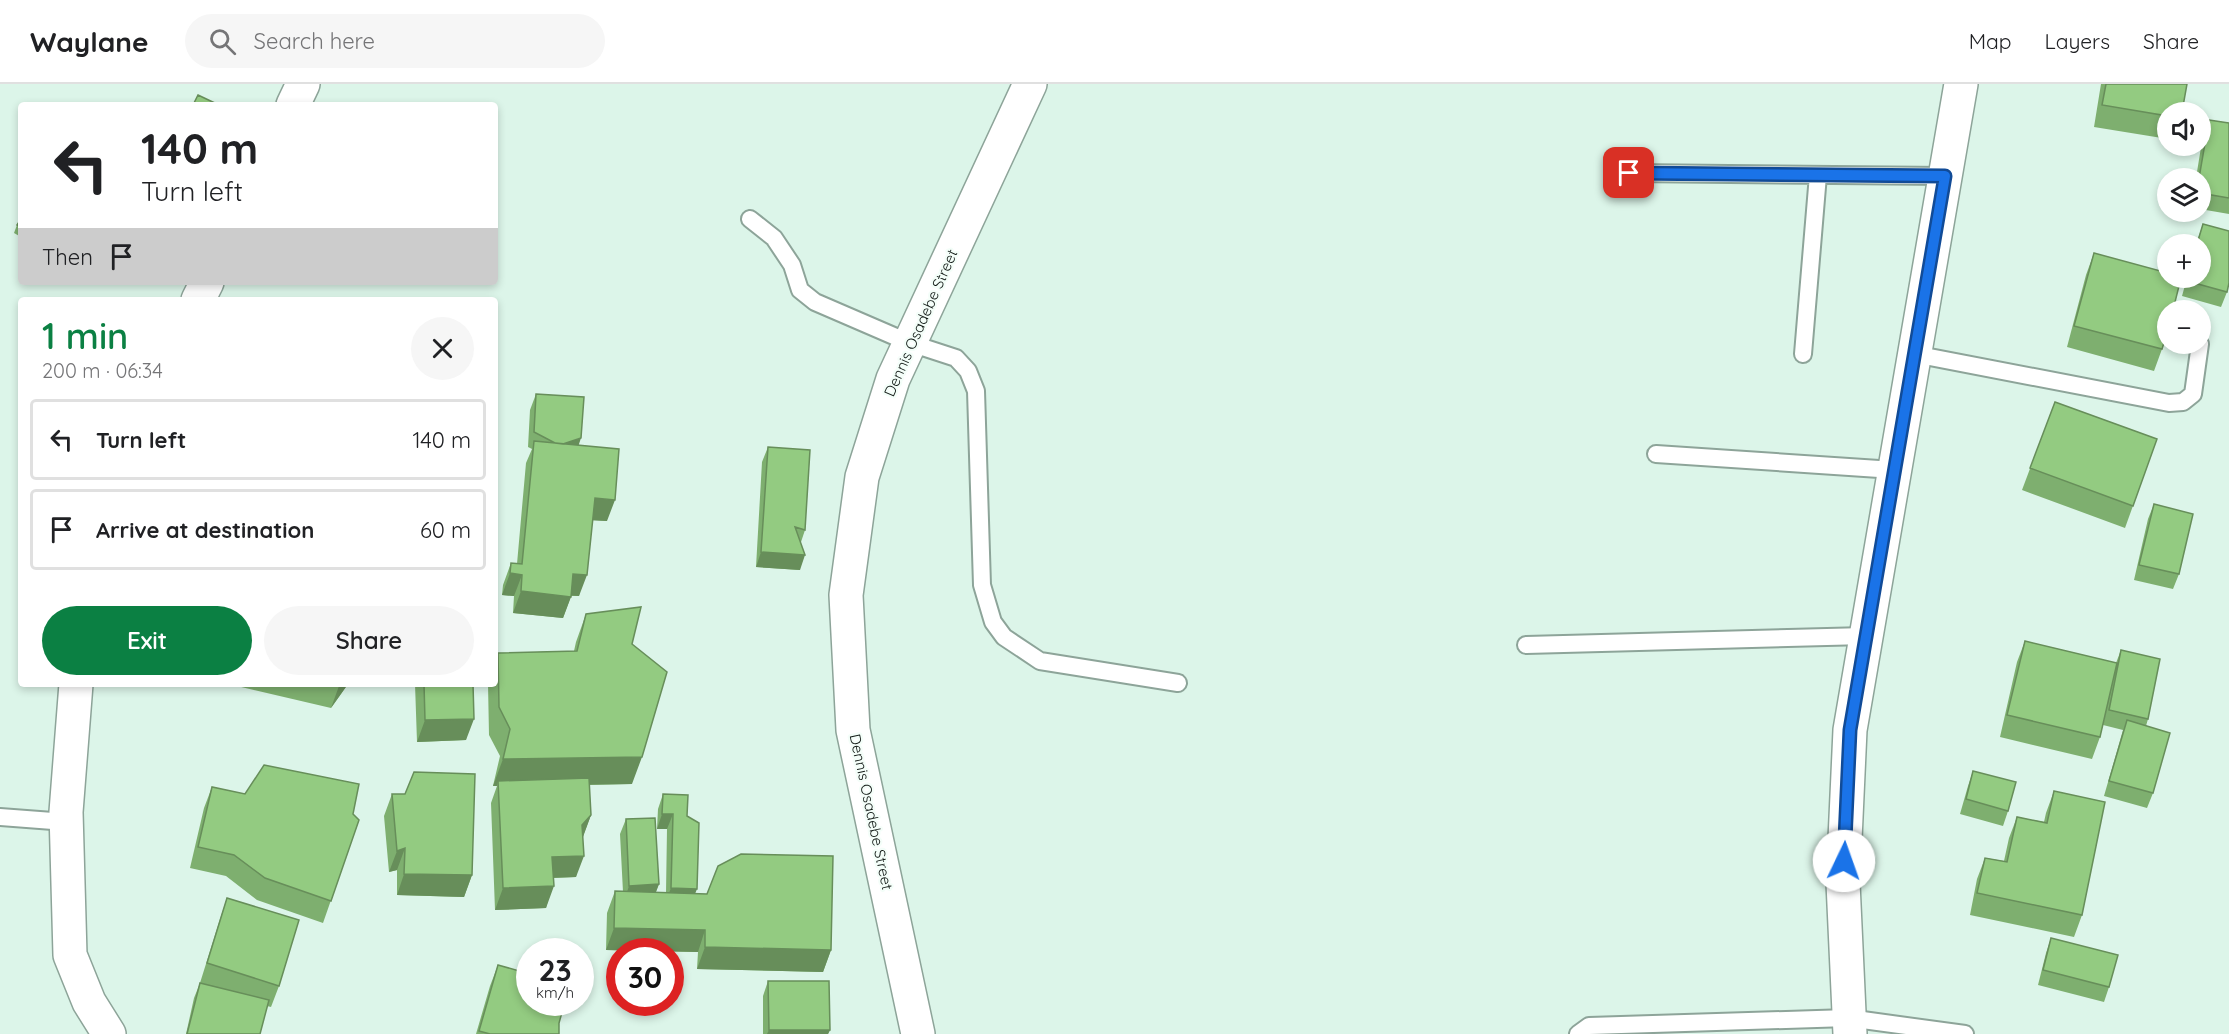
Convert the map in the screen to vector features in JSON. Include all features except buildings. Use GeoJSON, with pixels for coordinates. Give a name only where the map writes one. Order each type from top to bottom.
{"type":"FeatureCollection","features":[{"type":"Feature","properties":{"kind":"street"},"geometry":{"type":"LineString","coordinates":[[294,102],[303,84]]}},
{"type":"Feature","properties":{"kind":"street","name":"Dennis Osadebe Street"},"geometry":{"type":"LineString","coordinates":[[918,1034],[853,730],[846,595],[862,477],[893,379],[1030,84]]}},
{"type":"Feature","properties":{"kind":"street"},"geometry":{"type":"LineString","coordinates":[[1849,1026],[1843,883],[1850,730],[1961,84]]}},
{"type":"Feature","properties":{"kind":"street"},"geometry":{"type":"LineString","coordinates":[[76,687],[66,822],[70,955],[89,1002],[109,1034]]}},
{"type":"Feature","properties":{"kind":"lane"},"geometry":{"type":"LineString","coordinates":[[1629,173],[1945,176]]}},
{"type":"Feature","properties":{"kind":"lane"},"geometry":{"type":"LineString","coordinates":[[1803,354],[1818,175]]}},
{"type":"Feature","properties":{"kind":"lane"},"geometry":{"type":"LineString","coordinates":[[750,219],[774,238],[792,265],[800,290],[815,302],[910,343],[956,358],[968,371],[976,391],[982,585],[993,622],[1004,637],[1040,661],[1178,683]]}},
{"type":"Feature","properties":{"kind":"lane"},"geometry":{"type":"LineString","coordinates":[[1914,354],[2169,403],[2183,402],[2193,394],[2199,354]]}},
{"type":"Feature","properties":{"kind":"lane"},"geometry":{"type":"LineString","coordinates":[[1656,454],[1894,470]]}},
{"type":"Feature","properties":{"kind":"lane"},"geometry":{"type":"LineString","coordinates":[[1526,645],[1866,636]]}},
{"type":"Feature","properties":{"kind":"lane"},"geometry":{"type":"LineString","coordinates":[[0,818],[66,822]]}},
{"type":"Feature","properties":{"kind":"lane"},"geometry":{"type":"LineString","coordinates":[[1578,1034],[1589,1026],[1718,1028],[1849,1026],[1965,1034]]}},
{"type":"Feature","properties":{"kind":"route"},"geometry":{"type":"LineString","coordinates":[[1629,173],[1945,176],[1850,730],[1844,861]]}}]}
